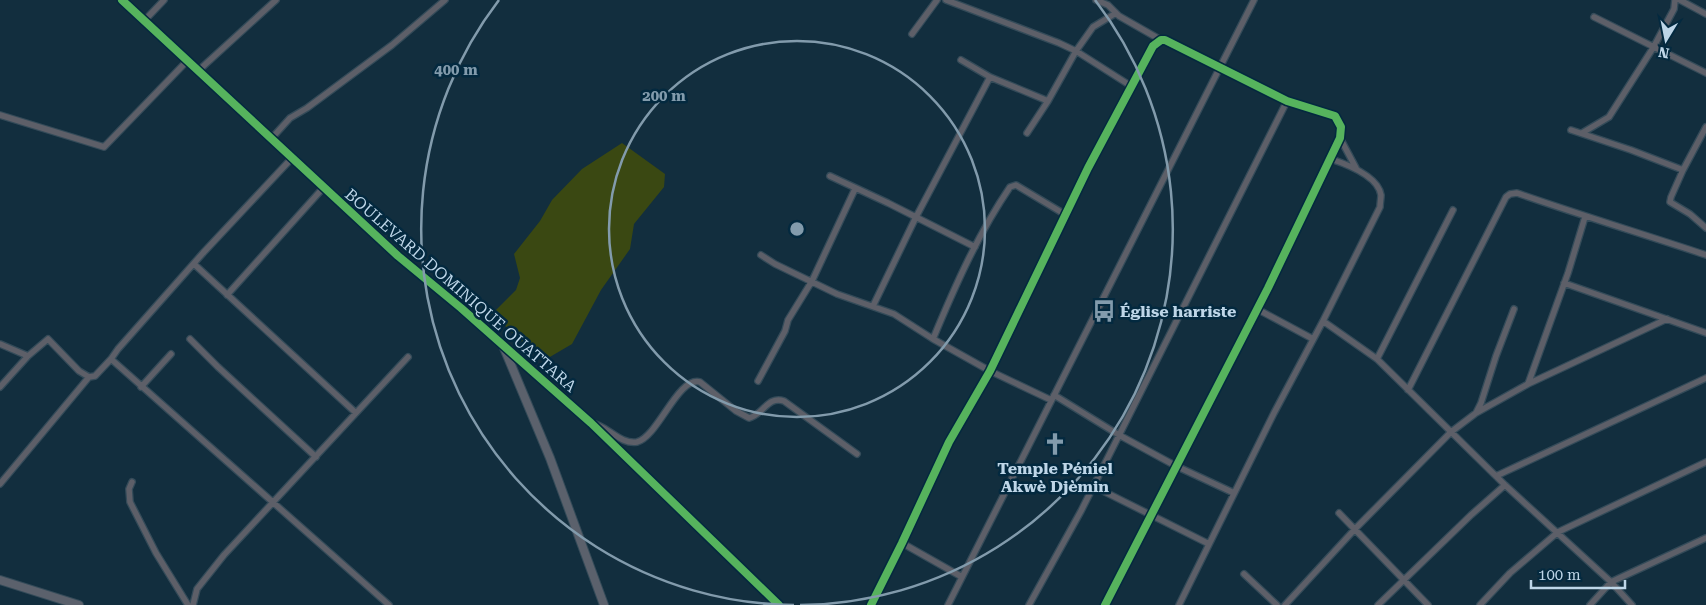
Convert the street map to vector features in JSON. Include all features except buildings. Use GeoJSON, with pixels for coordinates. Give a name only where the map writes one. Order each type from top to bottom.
{"type":"FeatureCollection","features":[{"type":"Feature","properties":{"kind":"street","name":"BOULEVARD DOMINIQUE OUATTARA"},"geometry":{"type":"LineString","coordinates":[[122,0],[398,256],[461,308],[591,423],[779,605]]}},
{"type":"Feature","properties":{"kind":"street"},"geometry":{"type":"LineString","coordinates":[[144,21],[164,0]]}},
{"type":"Feature","properties":{"kind":"street"},"geometry":{"type":"LineString","coordinates":[[198,71],[276,0]]}},
{"type":"Feature","properties":{"kind":"street"},"geometry":{"type":"LineString","coordinates":[[270,139],[290,118],[307,108],[392,45],[445,0]]}},
{"type":"Feature","properties":{"kind":"street"},"geometry":{"type":"LineString","coordinates":[[912,34],[937,0]]}},
{"type":"Feature","properties":{"kind":"street"},"geometry":{"type":"LineString","coordinates":[[946,0],[1059,43],[1076,51],[1131,86]]}},
{"type":"Feature","properties":{"kind":"street"},"geometry":{"type":"LineString","coordinates":[[1096,0],[1109,2],[1119,16],[1160,40],[1165,40],[1287,101],[1336,116],[1341,124],[1340,138],[1331,159],[1105,605]]}},
{"type":"Feature","properties":{"kind":"street"},"geometry":{"type":"LineString","coordinates":[[948,605],[1254,0]]}},
{"type":"Feature","properties":{"kind":"street"},"geometry":{"type":"LineString","coordinates":[[1582,133],[1609,117],[1653,48],[1674,9],[1675,0]]}},
{"type":"Feature","properties":{"kind":"street"},"geometry":{"type":"LineString","coordinates":[[1680,0],[1706,14]]}},
{"type":"Feature","properties":{"kind":"street"},"geometry":{"type":"LineString","coordinates":[[1027,133],[1048,101],[1076,51],[1093,27],[1116,13]]}},
{"type":"Feature","properties":{"kind":"street"},"geometry":{"type":"LineString","coordinates":[[1594,17],[1653,48],[1696,66],[1706,73]]}},
{"type":"Feature","properties":{"kind":"street"},"geometry":{"type":"LineString","coordinates":[[872,605],[949,442],[990,371],[1088,168],[1131,86],[1154,46],[1160,40]]}},
{"type":"Feature","properties":{"kind":"street"},"geometry":{"type":"LineString","coordinates":[[0,115],[104,147],[187,60]]}},
{"type":"Feature","properties":{"kind":"street"},"geometry":{"type":"LineString","coordinates":[[961,60],[990,77],[1048,101]]}},
{"type":"Feature","properties":{"kind":"street"},"geometry":{"type":"LineString","coordinates":[[873,306],[916,217],[990,77]]}},
{"type":"Feature","properties":{"kind":"street"},"geometry":{"type":"LineString","coordinates":[[1029,605],[1072,530],[1287,101]]}},
{"type":"Feature","properties":{"kind":"street"},"geometry":{"type":"LineString","coordinates":[[1706,127],[1683,170],[1670,202],[1690,214],[1706,228]]}},
{"type":"Feature","properties":{"kind":"street"},"geometry":{"type":"LineString","coordinates":[[1571,130],[1664,161],[1683,170]]}},
{"type":"Feature","properties":{"kind":"street"},"geometry":{"type":"LineString","coordinates":[[1179,605],[1380,207],[1381,196],[1378,188],[1356,168],[1340,138]]}},
{"type":"Feature","properties":{"kind":"street"},"geometry":{"type":"LineString","coordinates":[[0,386],[28,356],[48,339],[78,371],[89,377],[95,376],[194,264],[292,158]]}},
{"type":"Feature","properties":{"kind":"street"},"geometry":{"type":"LineString","coordinates":[[1331,159],[1356,168]]}},
{"type":"Feature","properties":{"kind":"street"},"geometry":{"type":"LineString","coordinates":[[830,176],[975,247]]}},
{"type":"Feature","properties":{"kind":"street"},"geometry":{"type":"LineString","coordinates":[[933,339],[955,286],[1010,187],[1016,185],[1066,214]]}},
{"type":"Feature","properties":{"kind":"street"},"geometry":{"type":"LineString","coordinates":[[227,295],[324,187]]}},
{"type":"Feature","properties":{"kind":"street"},"geometry":{"type":"LineString","coordinates":[[758,382],[785,331],[788,320],[812,281],[855,189]]}},
{"type":"Feature","properties":{"kind":"street"},"geometry":{"type":"LineString","coordinates":[[1408,390],[1506,198],[1510,194],[1518,193],[1585,217],[1706,255]]}},
{"type":"Feature","properties":{"kind":"street"},"geometry":{"type":"LineString","coordinates":[[1377,359],[1453,210]]}},
{"type":"Feature","properties":{"kind":"street"},"geometry":{"type":"LineString","coordinates":[[1528,384],[1585,217]]}},
{"type":"Feature","properties":{"kind":"street"},"geometry":{"type":"LineString","coordinates":[[762,255],[770,262],[837,294],[894,314],[933,339],[990,371],[1053,398],[1176,466],[1234,493]]}},
{"type":"Feature","properties":{"kind":"street"},"geometry":{"type":"LineString","coordinates":[[194,264],[356,413]]}},
{"type":"Feature","properties":{"kind":"street"},"geometry":{"type":"LineString","coordinates":[[1564,283],[1706,333]]}},
{"type":"Feature","properties":{"kind":"street"},"geometry":{"type":"LineString","coordinates":[[1256,309],[1313,339]]}},
{"type":"Feature","properties":{"kind":"street"},"geometry":{"type":"LineString","coordinates":[[1476,413],[1514,309]]}},
{"type":"Feature","properties":{"kind":"street"},"geometry":{"type":"LineString","coordinates":[[1285,605],[1355,530],[1452,432],[1476,413],[1528,384],[1667,319]]}},
{"type":"Feature","properties":{"kind":"street"},"geometry":{"type":"LineString","coordinates":[[1323,321],[1377,359],[1505,485],[1611,582],[1632,605]]}},
{"type":"Feature","properties":{"kind":"street"},"geometry":{"type":"LineString","coordinates":[[190,339],[316,457]]}},
{"type":"Feature","properties":{"kind":"street"},"geometry":{"type":"LineString","coordinates":[[0,344],[28,356]]}},
{"type":"Feature","properties":{"kind":"street"},"geometry":{"type":"LineString","coordinates":[[503,346],[550,458],[604,605]]}},
{"type":"Feature","properties":{"kind":"street"},"geometry":{"type":"LineString","coordinates":[[142,387],[171,354]]}},
{"type":"Feature","properties":{"kind":"street"},"geometry":{"type":"LineString","coordinates":[[193,605],[197,589],[224,556],[408,357]]}},
{"type":"Feature","properties":{"kind":"street"},"geometry":{"type":"LineString","coordinates":[[111,359],[390,605]]}},
{"type":"Feature","properties":{"kind":"street"},"geometry":{"type":"LineString","coordinates":[[0,484],[89,377]]}},
{"type":"Feature","properties":{"kind":"street"},"geometry":{"type":"LineString","coordinates":[[1496,476],[1706,378]]}},
{"type":"Feature","properties":{"kind":"street"},"geometry":{"type":"LineString","coordinates":[[591,423],[600,424],[627,441],[636,442],[645,438],[674,400],[690,382],[695,381],[700,382],[736,411],[749,418],[753,417],[772,401],[784,401],[857,454]]}},
{"type":"Feature","properties":{"kind":"street"},"geometry":{"type":"LineString","coordinates":[[1480,605],[1510,573],[1558,532],[1706,462]]}},
{"type":"Feature","properties":{"kind":"street"},"geometry":{"type":"LineString","coordinates":[[132,482],[129,490],[130,502],[156,553],[188,605]]}},
{"type":"Feature","properties":{"kind":"street"},"geometry":{"type":"LineString","coordinates":[[1378,605],[1505,485]]}},
{"type":"Feature","properties":{"kind":"street"},"geometry":{"type":"LineString","coordinates":[[1094,486],[1209,544]]}},
{"type":"Feature","properties":{"kind":"street"},"geometry":{"type":"LineString","coordinates":[[1339,513],[1428,605]]}},
{"type":"Feature","properties":{"kind":"street"},"geometry":{"type":"LineString","coordinates":[[1590,605],[1611,582],[1706,538]]}},
{"type":"Feature","properties":{"kind":"street"},"geometry":{"type":"LineString","coordinates":[[902,543],[962,577]]}},
{"type":"Feature","properties":{"kind":"street"},"geometry":{"type":"LineString","coordinates":[[1244,574],[1277,605]]}},
{"type":"Feature","properties":{"kind":"street"},"geometry":{"type":"LineString","coordinates":[[0,580],[79,605]]}},
{"type":"Feature","properties":{"kind":"green space"},"geometry":{"type":"Polygon","coordinates":[[[622,143],[665,174],[664,187],[634,224],[630,249],[601,290],[572,344],[543,361],[492,314],[516,290],[520,278],[514,254],[540,221],[552,200],[582,169],[622,143]]]}},
{"type":"Feature","properties":{"kind":"cycle path"},"geometry":{"type":"LineString","coordinates":[[122,0],[398,256],[461,308],[591,423],[779,605]]}},
{"type":"Feature","properties":{"kind":"cycle path"},"geometry":{"type":"LineString","coordinates":[[871,605],[949,442],[990,371],[1088,168],[1153,46],[1161,40],[1165,40],[1287,101],[1335,116],[1341,127],[1340,138],[1268,288],[1105,605]]}},
{"type":"Feature","properties":{"kind":"place","name":"Église harriste"},"geometry":{"type":"Point","coordinates":[1104,311]}},
{"type":"Feature","properties":{"kind":"place","name":"Temple Péniel Akwè Djèmin"},"geometry":{"type":"Point","coordinates":[1055,444]}}]}
